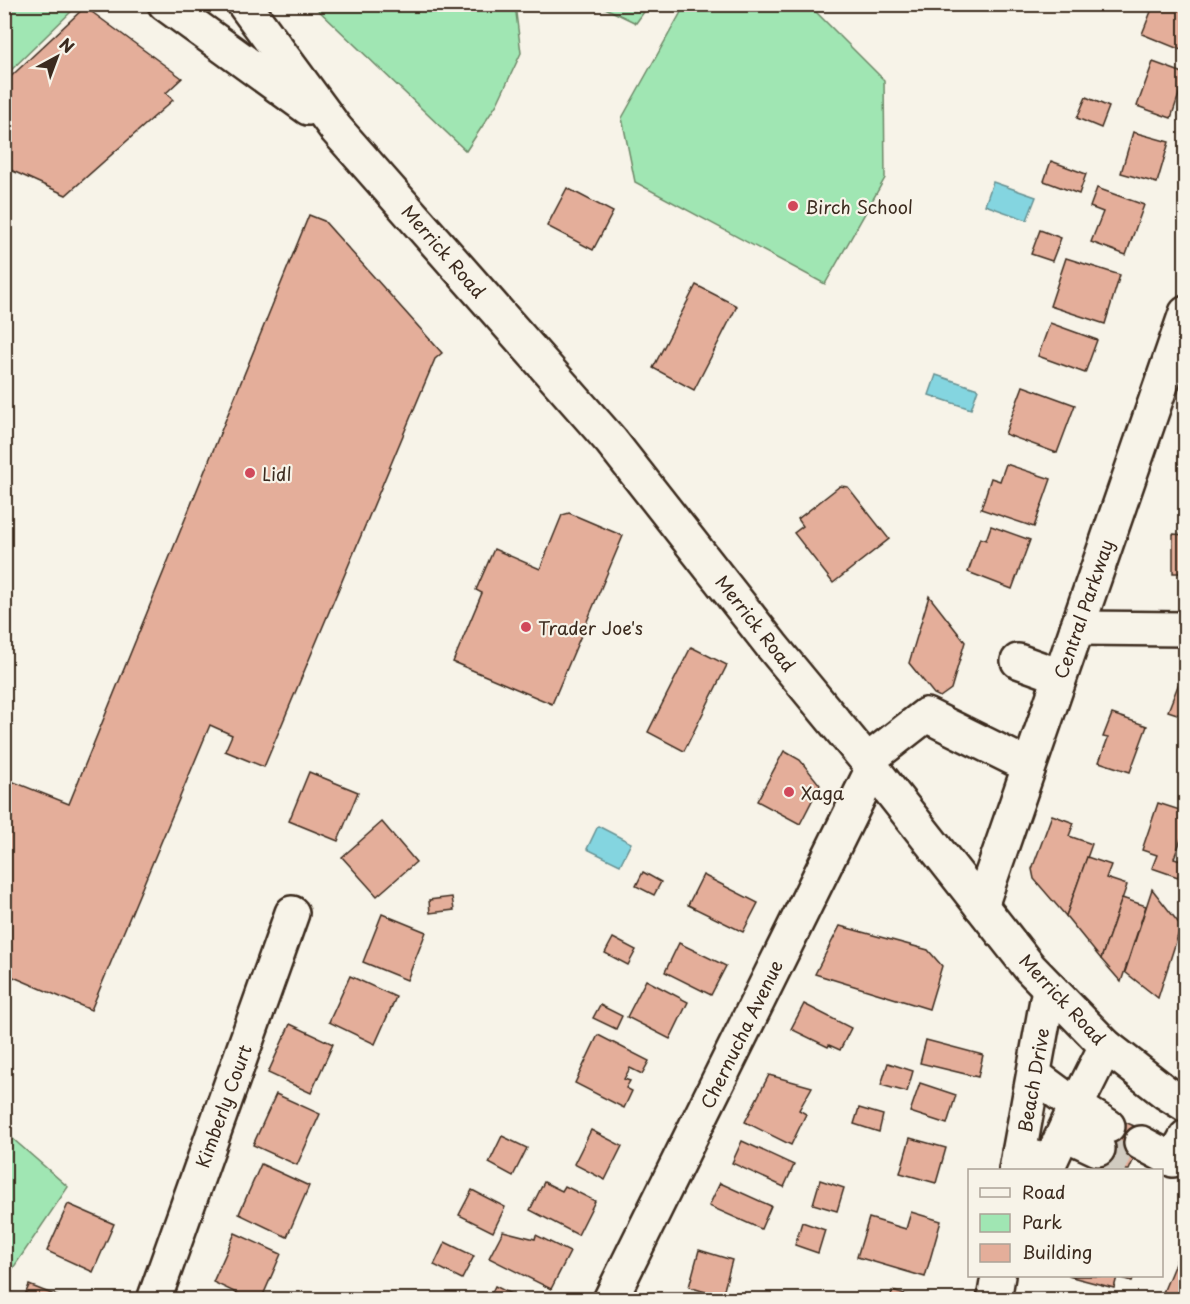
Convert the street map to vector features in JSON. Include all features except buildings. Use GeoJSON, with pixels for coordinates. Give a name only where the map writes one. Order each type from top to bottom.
{"type":"FeatureCollection","features":[{"type":"Feature","properties":{"kind":"street","name":"Merrick Road"},"geometry":{"type":"LineString","coordinates":[[165,4],[336,129]]}},
{"type":"Feature","properties":{"kind":"street","name":"Merrick Road"},"geometry":{"type":"LineString","coordinates":[[244,4],[336,129],[606,435],[772,646],[1049,989],[1106,1046],[1185,1106]]}},
{"type":"Feature","properties":{"kind":"street","name":"Central Parkway"},"geometry":{"type":"LineString","coordinates":[[981,906],[1183,329]]}},
{"type":"Feature","properties":{"kind":"street"},"geometry":{"type":"LineString","coordinates":[[1077,628],[1185,629]]}},
{"type":"Feature","properties":{"kind":"street"},"geometry":{"type":"LineString","coordinates":[[1018,661],[1060,676]]}},
{"type":"Feature","properties":{"kind":"street"},"geometry":{"type":"LineString","coordinates":[[870,765],[926,715],[1029,766]]}},
{"type":"Feature","properties":{"kind":"street","name":"Chernucha Avenue"},"geometry":{"type":"LineString","coordinates":[[610,1299],[870,765]]}},
{"type":"Feature","properties":{"kind":"street","name":"Kimberly Court"},"geometry":{"type":"LineString","coordinates":[[154,1299],[292,913]]}},
{"type":"Feature","properties":{"kind":"street","name":"Beach Drive"},"geometry":{"type":"LineString","coordinates":[[1039,1164],[1034,1075],[1049,989]]}},
{"type":"Feature","properties":{"kind":"street"},"geometry":{"type":"LineString","coordinates":[[1039,1164],[1070,1119],[1106,1046]]}},
{"type":"Feature","properties":{"kind":"street"},"geometry":{"type":"LineString","coordinates":[[1034,1075],[1070,1119],[1103,1138]]}},
{"type":"Feature","properties":{"kind":"street"},"geometry":{"type":"LineString","coordinates":[[994,1299],[998,1277]]}},
{"type":"Feature","properties":{"kind":"green space"},"geometry":{"type":"Polygon","coordinates":[[[5,4],[78,4],[78,5],[5,76],[5,4]]]}},
{"type":"Feature","properties":{"kind":"green space"},"geometry":{"type":"Polygon","coordinates":[[[313,5],[515,5],[521,53],[497,104],[466,151],[313,5]]]}},
{"type":"Feature","properties":{"kind":"green space"},"geometry":{"type":"Polygon","coordinates":[[[599,5],[649,5],[636,23],[599,5]]]}},
{"type":"Feature","properties":{"kind":"green space"},"geometry":{"type":"Polygon","coordinates":[[[685,5],[809,5],[884,80],[885,178],[825,284],[635,182],[622,118],[685,5]]]}},
{"type":"Feature","properties":{"kind":"green space"},"geometry":{"type":"Polygon","coordinates":[[[5,1132],[68,1187],[5,1280],[5,1132]]]}},
{"type":"Feature","properties":{"kind":"water"},"geometry":{"type":"Polygon","coordinates":[[[993,182],[1036,197],[1027,220],[985,205],[993,182]]]}},
{"type":"Feature","properties":{"kind":"water"},"geometry":{"type":"Polygon","coordinates":[[[936,375],[978,389],[971,409],[929,395],[936,375]]]}},
{"type":"Feature","properties":{"kind":"water"},"geometry":{"type":"Polygon","coordinates":[[[598,826],[631,843],[620,865],[587,849],[598,826]]]}},
{"type":"Feature","properties":{"kind":"tunnel"},"geometry":{"type":"LineString","coordinates":[[1098,1149],[1132,1164]]}},
{"type":"Feature","properties":{"kind":"place","name":"Birch School"},"geometry":{"type":"Point","coordinates":[793,206]}},
{"type":"Feature","properties":{"kind":"place","name":"Lidl"},"geometry":{"type":"Point","coordinates":[250,473]}},
{"type":"Feature","properties":{"kind":"place","name":"Trader Joe's"},"geometry":{"type":"Point","coordinates":[526,627]}},
{"type":"Feature","properties":{"kind":"place","name":"Xaga"},"geometry":{"type":"Point","coordinates":[789,792]}}]}
